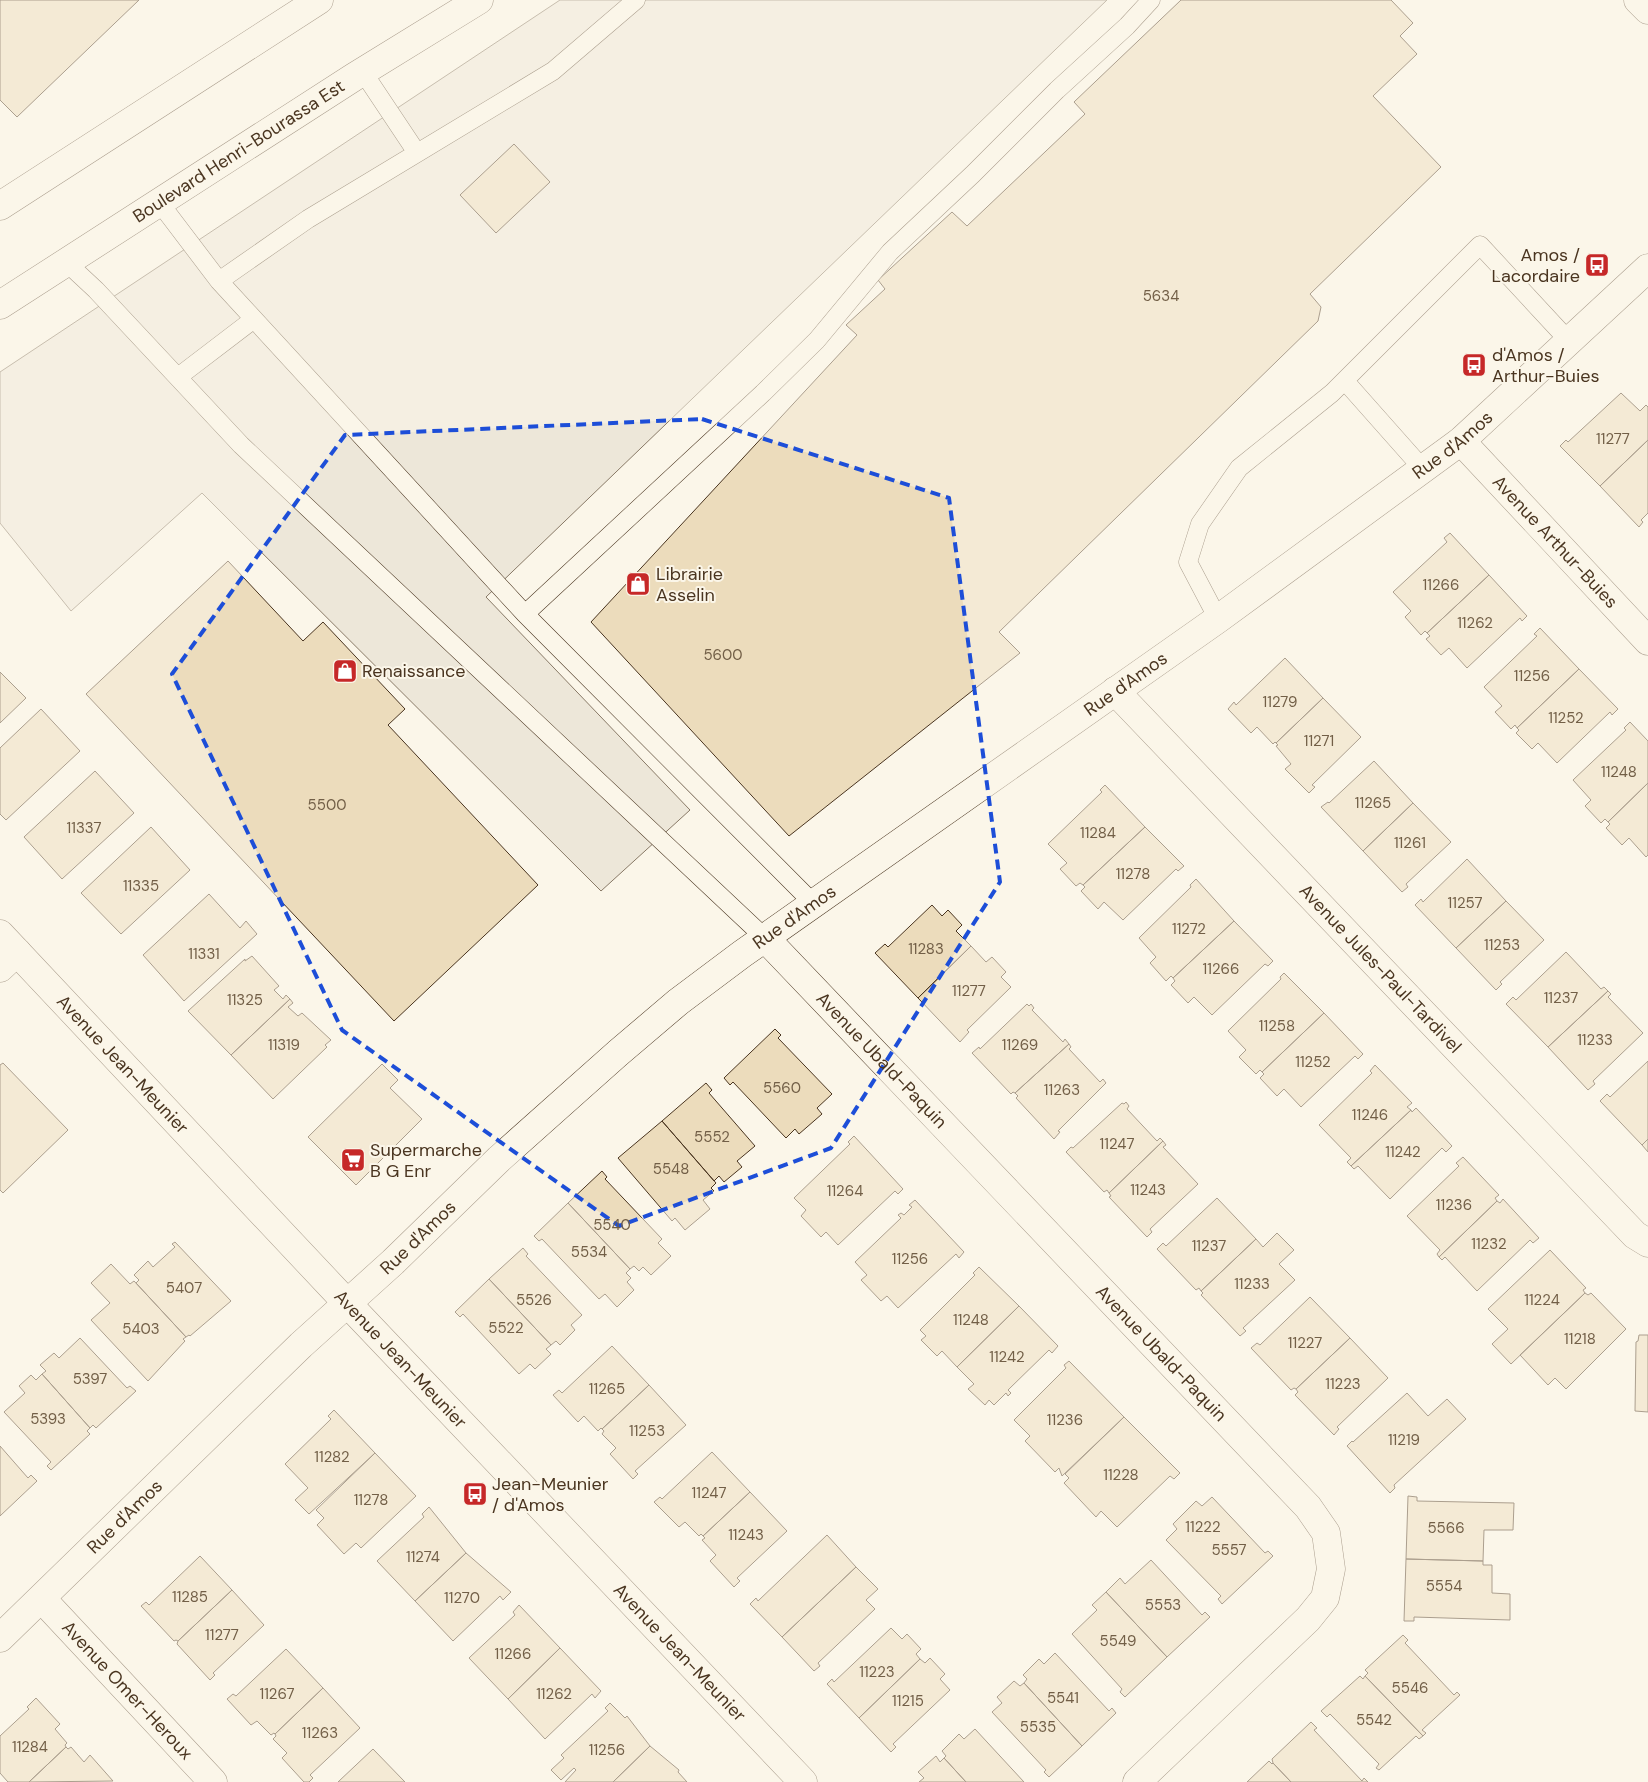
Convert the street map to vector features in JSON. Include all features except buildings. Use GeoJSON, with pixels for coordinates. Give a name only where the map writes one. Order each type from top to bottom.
{"type":"FeatureCollection","features":[{"type":"Feature","properties":{"kind":"street"},"geometry":{"type":"LineString","coordinates":[[0,206],[319,0]]}},
{"type":"Feature","properties":{"kind":"street","name":"Boulevard Henri-Bourassa Est"},"geometry":{"type":"LineString","coordinates":[[0,305],[363,72],[479,0]]}},
{"type":"Feature","properties":{"kind":"street"},"geometry":{"type":"LineString","coordinates":[[1638,0],[1648,10]]}},
{"type":"Feature","properties":{"kind":"street","name":"Rue d'Amos"},"geometry":{"type":"LineString","coordinates":[[0,1638],[301,1345],[393,1262],[499,1159],[678,1002],[1218,619],[1462,441],[1648,268]]}},
{"type":"Feature","properties":{"kind":"street","name":"Avenue Arthur-Buies"},"geometry":{"type":"LineString","coordinates":[[1462,441],[1648,641]]}},
{"type":"Feature","properties":{"kind":"street","name":"Avenue Jules-Paul-Tardivel"},"geometry":{"type":"LineString","coordinates":[[1115,691],[1635,1234],[1648,1242]]}},
{"type":"Feature","properties":{"kind":"street","name":"Avenue Ubald-Paquin"},"geometry":{"type":"LineString","coordinates":[[766,938],[1308,1507],[1326,1533],[1332,1569],[1325,1598],[1308,1619],[1137,1782]]}},
{"type":"Feature","properties":{"kind":"street","name":"Avenue Jean-Meunier"},"geometry":{"type":"LineString","coordinates":[[6,951],[347,1303],[803,1782]]}},
{"type":"Feature","properties":{"kind":"street","name":"Avenue Omer-Heroux"},"geometry":{"type":"LineString","coordinates":[[42,1599],[214,1782]]}},
{"type":"Feature","properties":{"kind":"lane"},"geometry":{"type":"LineString","coordinates":[[220,281],[308,219],[553,71],[636,0]]}},
{"type":"Feature","properties":{"kind":"lane"},"geometry":{"type":"LineString","coordinates":[[525,614],[763,393],[817,340],[890,252],[973,174],[1057,90],[1127,26],[1151,0]]}},
{"type":"Feature","properties":{"kind":"lane"},"geometry":{"type":"LineString","coordinates":[[363,72],[417,152]]}},
{"type":"Feature","properties":{"kind":"lane"},"geometry":{"type":"LineString","coordinates":[[159,202],[220,281],[525,614],[814,904]]}},
{"type":"Feature","properties":{"kind":"lane"},"geometry":{"type":"LineString","coordinates":[[1218,619],[1188,562],[1200,524],[1239,468],[1332,393],[1480,245],[1569,341]]}},
{"type":"Feature","properties":{"kind":"lane"},"geometry":{"type":"LineString","coordinates":[[66,262],[96,290],[241,445],[766,938]]}},
{"type":"Feature","properties":{"kind":"lane"},"geometry":{"type":"LineString","coordinates":[[178,377],[254,319]]}},
{"type":"Feature","properties":{"kind":"lane"},"geometry":{"type":"LineString","coordinates":[[1345,380],[1423,469]]}},
{"type":"Feature","properties":{"kind":"highlighted area"},"geometry":{"type":"Polygon","coordinates":[[[702,419],[949,498],[1000,882],[831,1148],[619,1226],[342,1030],[172,674],[345,435],[702,419]]]}},
{"type":"Feature","properties":{"kind":"shaded area"},"geometry":{"type":"Polygon","coordinates":[[[560,0],[1107,0],[486,597],[690,810],[601,891],[202,493],[71,611],[0,523],[0,372],[560,0]]]}},
{"type":"Feature","properties":{"kind":"place","name":"Amos / Lacordaire"},"geometry":{"type":"Point","coordinates":[1597,265]}},
{"type":"Feature","properties":{"kind":"place","name":"d'Amos / Arthur-Buies"},"geometry":{"type":"Point","coordinates":[1474,365]}},
{"type":"Feature","properties":{"kind":"place","name":"Librairie Asselin"},"geometry":{"type":"Point","coordinates":[638,584]}},
{"type":"Feature","properties":{"kind":"place","name":"Renaissance"},"geometry":{"type":"Point","coordinates":[345,671]}},
{"type":"Feature","properties":{"kind":"place","name":"Supermarche B G Enr"},"geometry":{"type":"Point","coordinates":[353,1160]}},
{"type":"Feature","properties":{"kind":"place","name":"Jean-Meunier / d'Amos"},"geometry":{"type":"Point","coordinates":[475,1494]}}]}
